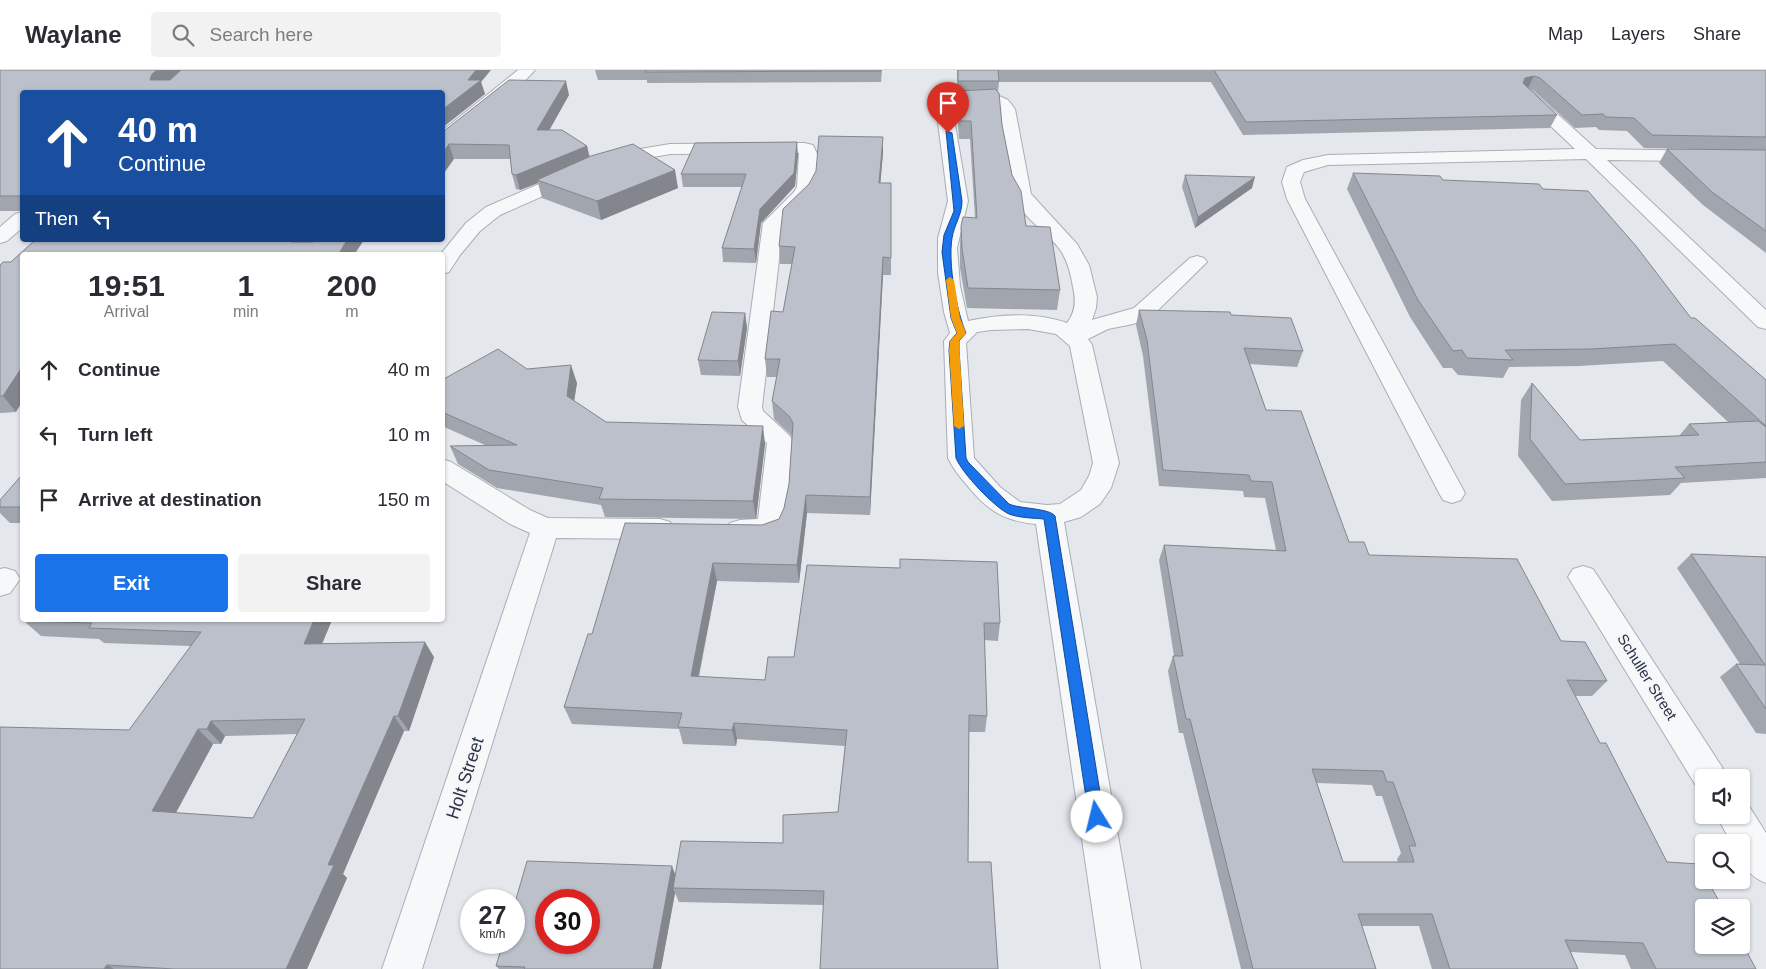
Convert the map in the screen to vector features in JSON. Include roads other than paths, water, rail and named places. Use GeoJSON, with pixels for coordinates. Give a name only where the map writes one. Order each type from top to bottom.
{"type":"FeatureCollection","features":[{"type":"Feature","properties":{"kind":"street"},"geometry":{"type":"LineString","coordinates":[[445,138],[514,83],[527,70]]}},
{"type":"Feature","properties":{"kind":"street"},"geometry":{"type":"LineString","coordinates":[[1527,95],[1766,322]]}},
{"type":"Feature","properties":{"kind":"street"},"geometry":{"type":"LineString","coordinates":[[961,333],[955,318],[946,252],[948,235],[958,211],[958,201],[944,107],[947,101],[991,100],[1002,102],[1007,109],[1022,194],[1027,204],[1070,250],[1082,278],[1086,309],[1073,334]]}},
{"type":"Feature","properties":{"kind":"street"},"geometry":{"type":"LineString","coordinates":[[445,263],[473,227],[493,211],[590,169],[634,155],[686,147],[807,149],[809,156],[806,187],[802,194],[773,223],[750,408],[751,414],[780,441],[771,526],[764,531],[724,530]]}},
{"type":"Feature","properties":{"kind":"street"},"geometry":{"type":"LineString","coordinates":[[1452,493],[1296,199],[1291,182],[1293,172],[1300,166],[1328,160],[1591,154],[1766,158]]}},
{"type":"Feature","properties":{"kind":"street"},"geometry":{"type":"LineString","coordinates":[[0,237],[20,220]]}},
{"type":"Feature","properties":{"kind":"street"},"geometry":{"type":"LineString","coordinates":[[1073,334],[1102,323],[1125,320],[1142,313],[1197,262]]}},
{"type":"Feature","properties":{"kind":"street"},"geometry":{"type":"LineString","coordinates":[[991,323],[1052,325],[1073,334],[1081,345],[1106,463],[1104,475],[1096,490],[1087,500],[1065,514],[1049,516],[1014,511],[1005,507],[964,464],[961,458],[954,350],[955,341],[961,333],[978,324],[991,323]]}},
{"type":"Feature","properties":{"kind":"street"},"geometry":{"type":"LineString","coordinates":[[445,470],[520,517],[545,528],[684,530]]}},
{"type":"Feature","properties":{"kind":"street"},"geometry":{"type":"LineString","coordinates":[[1049,516],[1121,969]]}},
{"type":"Feature","properties":{"kind":"street","name":"Holt Street"},"geometry":{"type":"LineString","coordinates":[[402,969],[545,528]]}},
{"type":"Feature","properties":{"kind":"street","name":"Schuller Street"},"geometry":{"type":"LineString","coordinates":[[1583,577],[1704,769]]}},
{"type":"Feature","properties":{"kind":"street"},"geometry":{"type":"LineString","coordinates":[[1740,824],[1766,865]]}}]}
